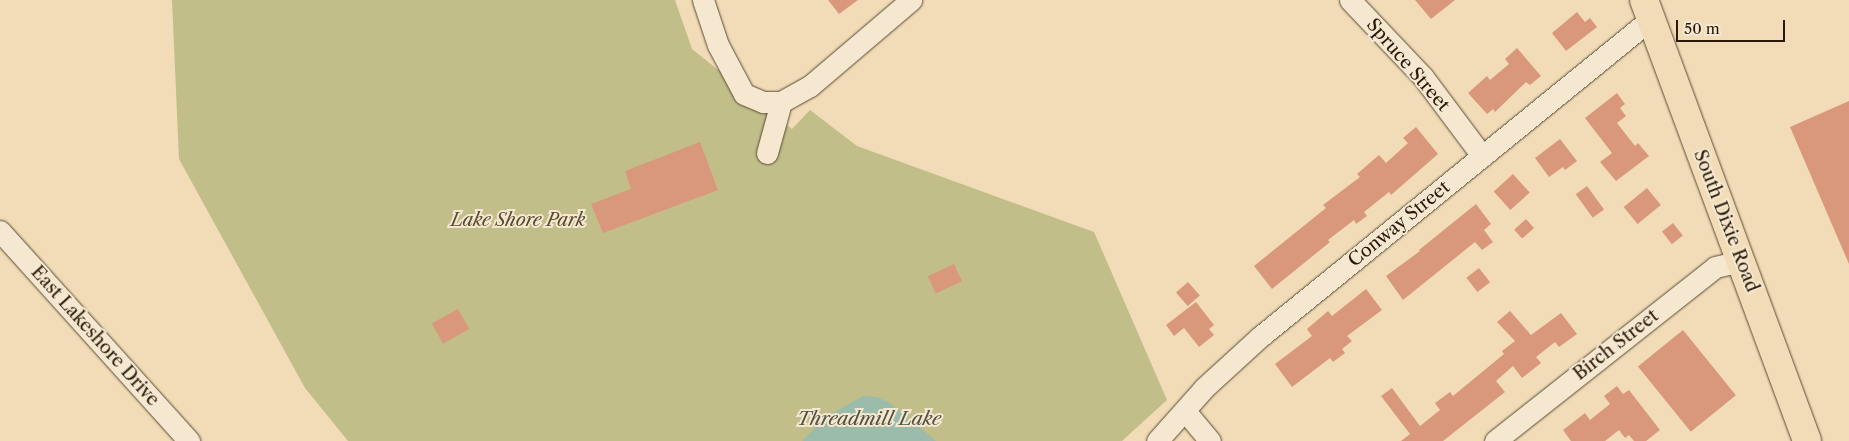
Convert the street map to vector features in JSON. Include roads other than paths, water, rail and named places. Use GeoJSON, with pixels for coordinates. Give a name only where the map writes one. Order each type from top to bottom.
{"type":"FeatureCollection","features":[{"type":"Feature","properties":{"kind":"main road","name":"South Dixie Road"},"geometry":{"type":"LineString","coordinates":[[1648,9],[1721,212],[1742,261],[1807,441]]}},
{"type":"Feature","properties":{"kind":"street"},"geometry":{"type":"LineString","coordinates":[[703,0],[718,45],[744,94],[763,102],[780,102],[810,86],[911,0]]}},
{"type":"Feature","properties":{"kind":"street","name":"Spruce Street"},"geometry":{"type":"LineString","coordinates":[[1350,0],[1423,77],[1482,156]]}},
{"type":"Feature","properties":{"kind":"street","name":"Conway Street"},"geometry":{"type":"LineString","coordinates":[[1157,441],[1218,374],[1261,336],[1482,156],[1648,9]]}},
{"type":"Feature","properties":{"kind":"street"},"geometry":{"type":"LineString","coordinates":[[767,153],[780,102]]}},
{"type":"Feature","properties":{"kind":"street","name":"East Lakeshore Drive"},"geometry":{"type":"LineString","coordinates":[[0,231],[189,441]]}},
{"type":"Feature","properties":{"kind":"street","name":"Birch Street"},"geometry":{"type":"LineString","coordinates":[[1495,441],[1715,267],[1742,261]]}},
{"type":"Feature","properties":{"kind":"street"},"geometry":{"type":"LineString","coordinates":[[1185,411],[1210,441]]}},
{"type":"Feature","properties":{"kind":"water","name":"Threadmill Lake"},"geometry":{"type":"Polygon","coordinates":[[[863,396],[877,397],[890,403],[936,441],[802,441],[827,416],[863,396]]]}},
{"type":"Feature","properties":{"kind":"park label","name":"Lake Shore Park"},"geometry":{"type":"Point","coordinates":[518,220]}}]}
